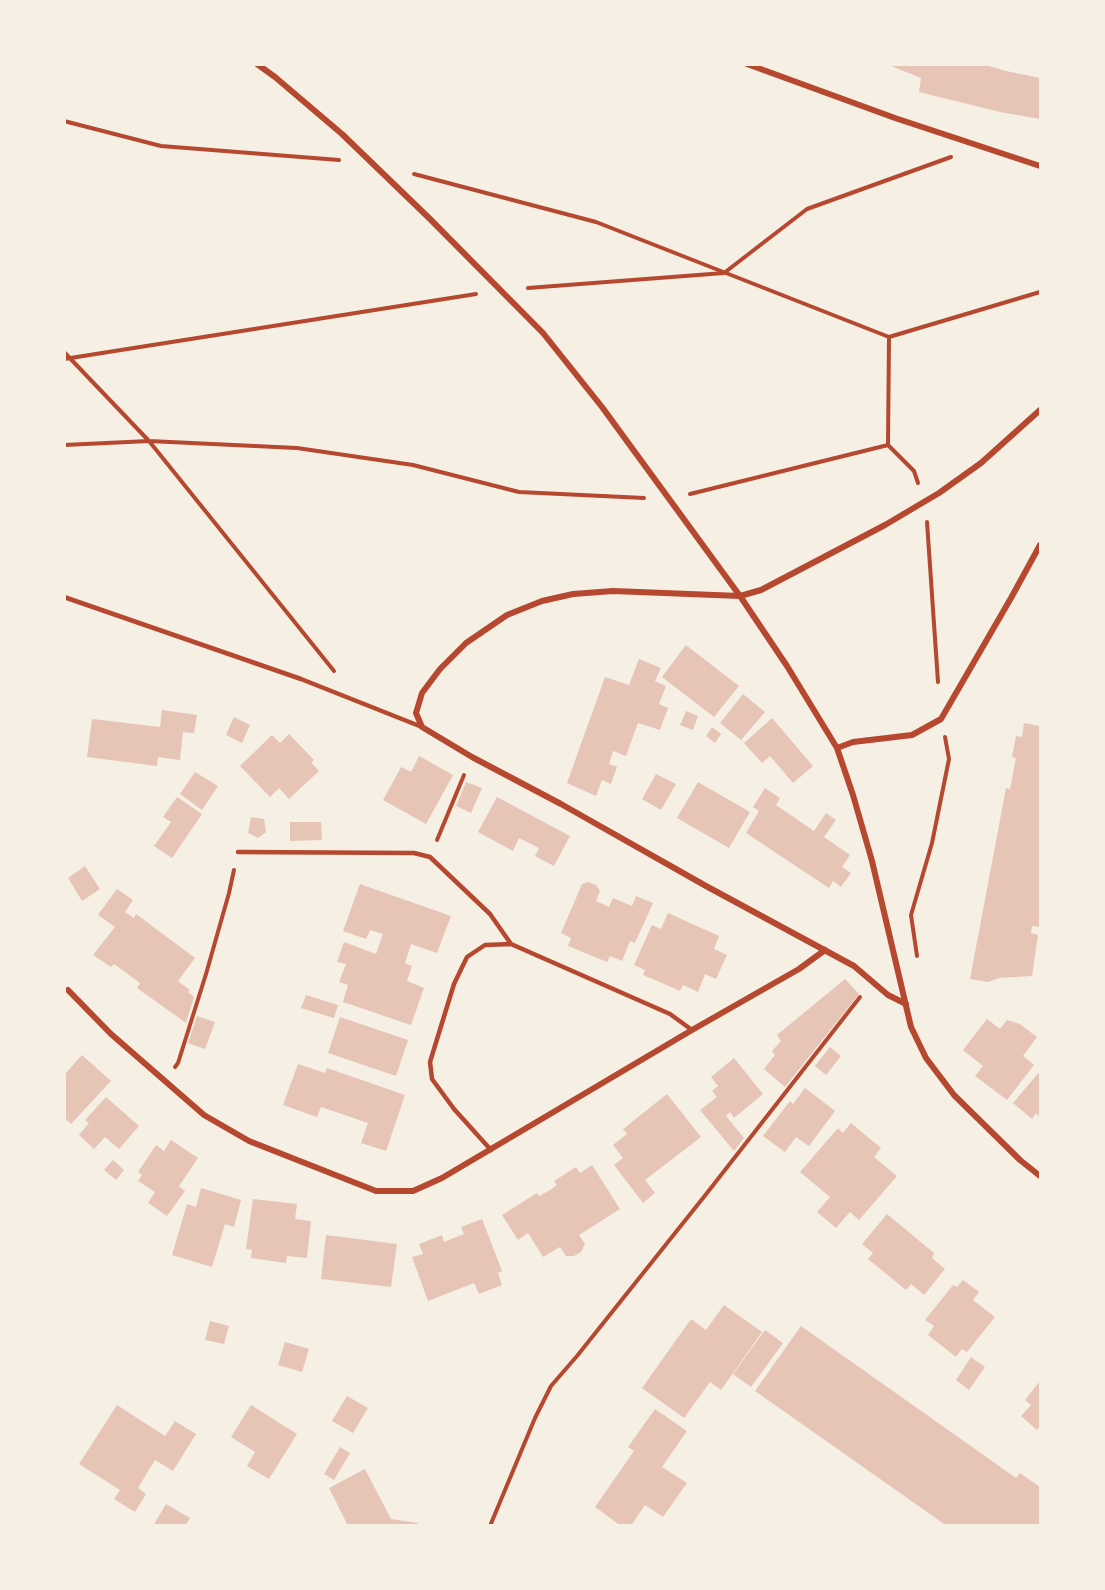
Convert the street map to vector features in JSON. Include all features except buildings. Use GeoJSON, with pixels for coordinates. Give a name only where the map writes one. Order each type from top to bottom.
{"type":"FeatureCollection","features":[{"type":"Feature","properties":{"kind":"street"},"geometry":{"type":"LineString","coordinates":[[257,64],[342,134],[543,333],[602,408],[740,596],[787,666],[837,748],[872,861],[911,1027],[926,1058],[944,1084],[1020,1160],[1041,1176]]}},
{"type":"Feature","properties":{"kind":"street"},"geometry":{"type":"LineString","coordinates":[[747,64],[895,118],[1041,166]]}},
{"type":"Feature","properties":{"kind":"street"},"geometry":{"type":"LineString","coordinates":[[906,1004],[888,995],[854,966],[561,804],[472,758],[422,727],[416,713],[422,693],[440,669],[466,642],[507,615],[542,601],[573,594],[613,591],[740,596],[761,590],[939,494],[981,463],[1041,410]]}},
{"type":"Feature","properties":{"kind":"street"},"geometry":{"type":"LineString","coordinates":[[837,748],[853,742],[912,735],[941,719],[1041,545]]}},
{"type":"Feature","properties":{"kind":"street"},"geometry":{"type":"LineString","coordinates":[[68,990],[111,1034],[204,1115],[249,1141],[376,1191],[413,1191],[442,1178],[491,1150],[692,1030],[800,969],[825,950]]}},
{"type":"Feature","properties":{"kind":"lane"},"geometry":{"type":"LineString","coordinates":[[64,597],[301,679],[422,727]]}},
{"type":"Feature","properties":{"kind":"lane"},"geometry":{"type":"LineString","coordinates":[[238,852],[414,853],[430,857],[490,914],[511,944]]}},
{"type":"Feature","properties":{"kind":"lane"},"geometry":{"type":"LineString","coordinates":[[491,1150],[454,1109],[432,1079],[430,1062],[454,984],[467,957],[485,945],[511,944],[670,1014],[692,1030]]}},
{"type":"Feature","properties":{"kind":"path"},"geometry":{"type":"LineString","coordinates":[[64,359],[501,290],[724,273],[807,209],[981,146]]}},
{"type":"Feature","properties":{"kind":"path"},"geometry":{"type":"LineString","coordinates":[[889,337],[1041,292]]}},
{"type":"Feature","properties":{"kind":"path"},"geometry":{"type":"LineString","coordinates":[[64,352],[149,441],[359,701]]}},
{"type":"Feature","properties":{"kind":"path"},"geometry":{"type":"LineString","coordinates":[[64,446],[149,441]]}},
{"type":"Feature","properties":{"kind":"path"},"geometry":{"type":"LineString","coordinates":[[888,445],[914,471],[926,501],[941,719],[949,759],[932,843],[911,915],[918,961]]}},
{"type":"Feature","properties":{"kind":"path"},"geometry":{"type":"LineString","coordinates":[[430,857],[472,758]]}},
{"type":"Feature","properties":{"kind":"path"},"geometry":{"type":"LineString","coordinates":[[164,1082],[178,1063],[203,986],[238,852]]}},
{"type":"Feature","properties":{"kind":"path"},"geometry":{"type":"LineString","coordinates":[[490,1526],[535,1418],[551,1386],[707,1193],[872,982]]}}]}
